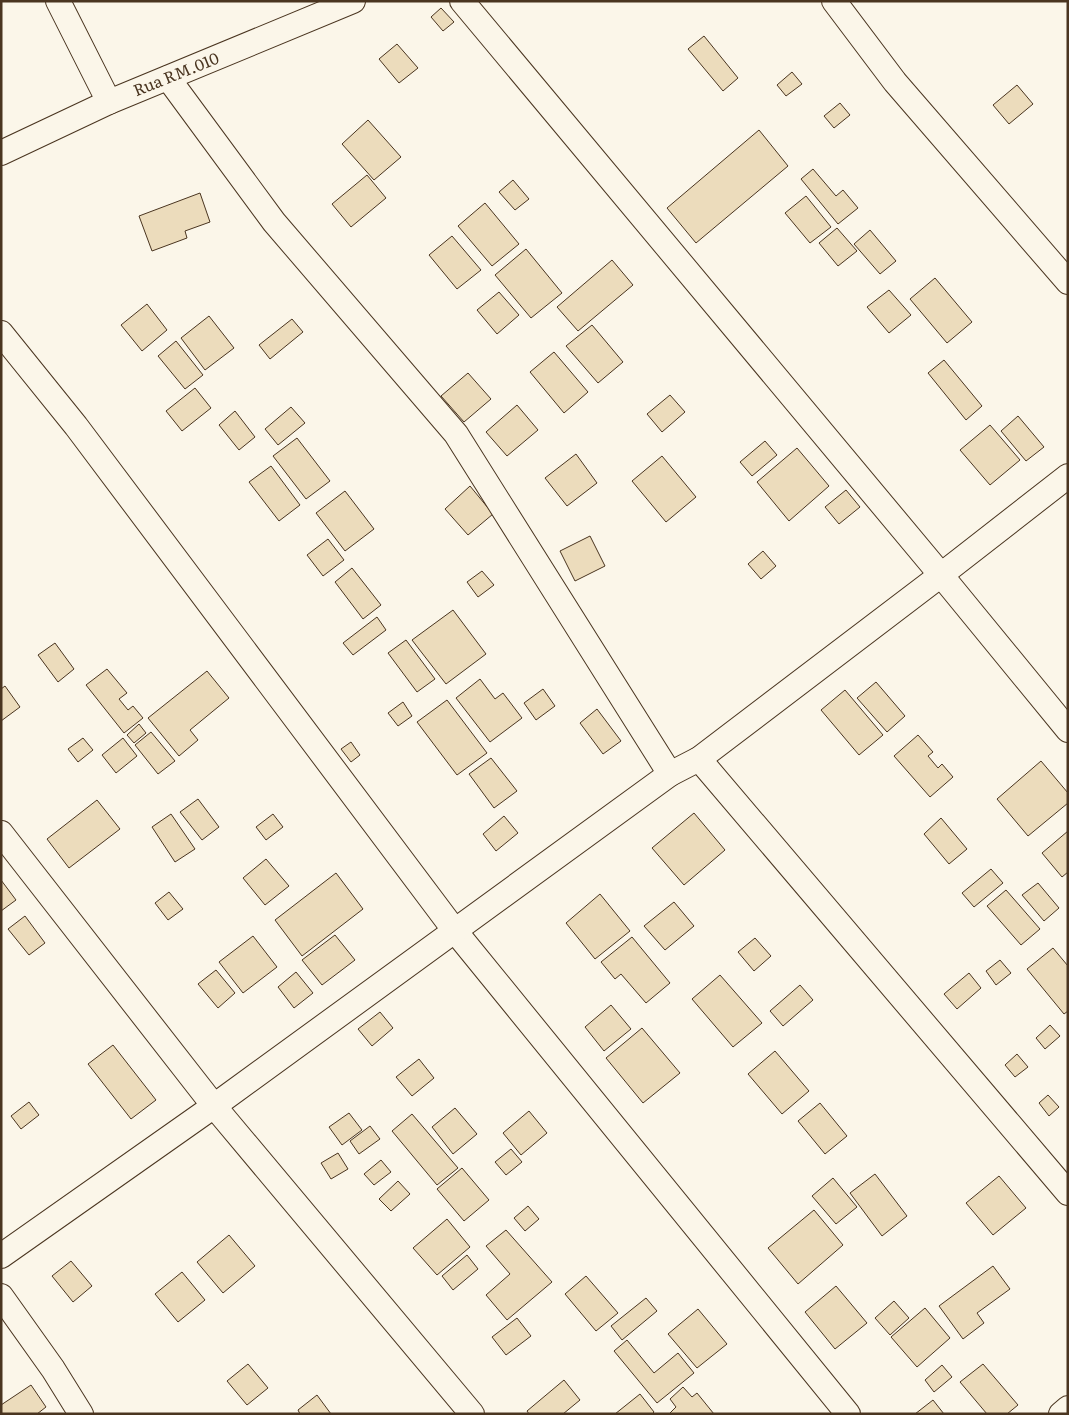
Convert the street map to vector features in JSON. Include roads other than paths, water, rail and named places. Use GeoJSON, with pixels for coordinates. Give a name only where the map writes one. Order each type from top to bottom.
{"type":"FeatureCollection","features":[{"type":"Feature","properties":{"kind":"street"},"geometry":{"type":"LineString","coordinates":[[58,1],[109,102]]}},
{"type":"Feature","properties":{"kind":"street","name":"Rua RM.010"},"geometry":{"type":"LineString","coordinates":[[1,153],[109,102],[353,1]]}},
{"type":"Feature","properties":{"kind":"street"},"geometry":{"type":"LineString","coordinates":[[462,1],[1068,730]]}},
{"type":"Feature","properties":{"kind":"street"},"geometry":{"type":"LineString","coordinates":[[834,1],[895,82],[1068,282]]}},
{"type":"Feature","properties":{"kind":"street"},"geometry":{"type":"LineString","coordinates":[[168,78],[274,222],[456,434],[670,774]]}},
{"type":"Feature","properties":{"kind":"street"},"geometry":{"type":"LineString","coordinates":[[1,333],[76,426],[456,932],[848,1414]]}},
{"type":"Feature","properties":{"kind":"street"},"geometry":{"type":"LineString","coordinates":[[1,1256],[456,932],[670,774],[699,759],[1068,476]]}},
{"type":"Feature","properties":{"kind":"street"},"geometry":{"type":"LineString","coordinates":[[699,759],[1068,1193]]}},
{"type":"Feature","properties":{"kind":"street"},"geometry":{"type":"LineString","coordinates":[[1,832],[214,1106],[472,1414]]}},
{"type":"Feature","properties":{"kind":"street"},"geometry":{"type":"LineString","coordinates":[[1,1296],[54,1369],[81,1414]]}},
{"type":"Feature","properties":{"kind":"street"},"geometry":{"type":"LineString","coordinates":[[1061,1414],[1068,1408]]}}]}
